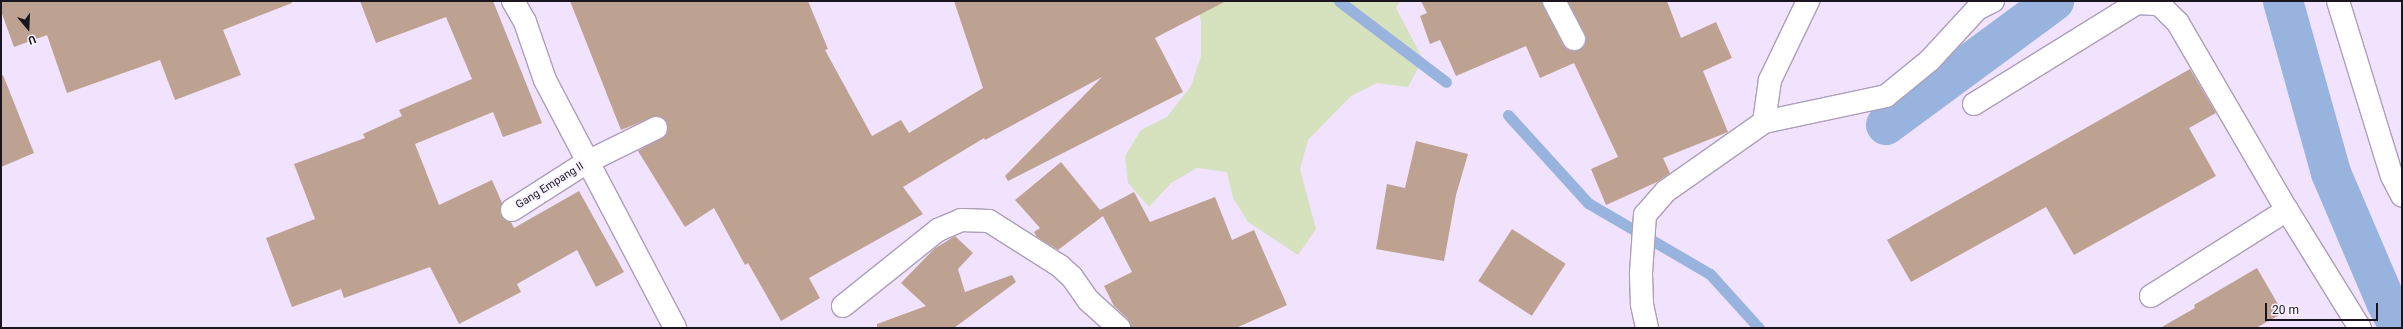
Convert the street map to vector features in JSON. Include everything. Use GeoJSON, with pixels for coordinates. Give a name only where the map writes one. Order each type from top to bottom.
{"type":"FeatureCollection","features":[{"type":"Feature","properties":{"kind":"street"},"geometry":{"type":"LineString","coordinates":[[513,1],[525,22],[545,80],[675,328]]}},
{"type":"Feature","properties":{"kind":"street"},"geometry":{"type":"LineString","coordinates":[[1554,1],[1574,39]]}},
{"type":"Feature","properties":{"kind":"street"},"geometry":{"type":"LineString","coordinates":[[1764,122],[1770,80],[1808,1]]}},
{"type":"Feature","properties":{"kind":"street"},"geometry":{"type":"LineString","coordinates":[[1647,328],[1642,304],[1641,273],[1645,215],[1666,191],[1764,122],[1886,96],[1930,60],[1976,9],[1993,1]]}},
{"type":"Feature","properties":{"kind":"street"},"geometry":{"type":"LineString","coordinates":[[2338,1],[2392,176],[2402,196]]}},
{"type":"Feature","properties":{"kind":"street"},"geometry":{"type":"LineString","coordinates":[[1974,104],[2137,3],[2159,4],[2178,23],[2287,210],[2360,328]]}},
{"type":"Feature","properties":{"kind":"street","name":"Gang Empang II"},"geometry":{"type":"LineString","coordinates":[[512,210],[587,162],[656,128]]}},
{"type":"Feature","properties":{"kind":"street"},"geometry":{"type":"LineString","coordinates":[[2152,296],[2287,210]]}},
{"type":"Feature","properties":{"kind":"street"},"geometry":{"type":"LineString","coordinates":[[843,306],[938,230],[961,220],[989,221],[1060,266],[1072,277],[1088,300],[1119,328]]}},
{"type":"Feature","properties":{"kind":"green space"},"geometry":{"type":"Polygon","coordinates":[[[1197,1],[1400,1],[1396,8],[1423,59],[1408,87],[1377,83],[1351,96],[1308,140],[1300,169],[1316,229],[1298,255],[1248,222],[1233,198],[1227,172],[1197,168],[1171,183],[1149,207],[1128,183],[1125,156],[1141,130],[1167,117],[1191,86],[1201,56],[1201,22],[1197,1]]]}},
{"type":"Feature","properties":{"kind":"building"},"geometry":{"type":"Polygon","coordinates":[[[1,1],[291,1],[292,3],[223,30],[241,75],[175,100],[160,60],[67,93],[47,35],[14,47],[1,11],[1,1]]]}},
{"type":"Feature","properties":{"kind":"building"},"geometry":{"type":"Polygon","coordinates":[[[360,1],[493,1],[542,123],[503,137],[493,112],[415,144],[439,205],[492,180],[502,203],[500,210],[501,216],[511,222],[514,228],[579,191],[624,272],[596,287],[577,250],[517,284],[521,292],[459,324],[430,267],[344,298],[341,289],[292,307],[266,238],[315,219],[294,164],[365,138],[363,134],[402,116],[399,110],[472,79],[446,17],[376,43],[360,1]]]}},
{"type":"Feature","properties":{"kind":"building"},"geometry":{"type":"Polygon","coordinates":[[[570,1],[808,1],[828,49],[825,50],[872,136],[901,120],[909,133],[983,88],[954,1],[1226,1],[1155,38],[1183,92],[1008,181],[1005,176],[1102,77],[985,140],[984,138],[903,187],[923,214],[809,278],[820,298],[781,321],[748,263],[745,265],[714,208],[685,227],[638,151],[666,135],[667,122],[656,116],[621,130],[570,1]]]}},
{"type":"Feature","properties":{"kind":"building"},"geometry":{"type":"Polygon","coordinates":[[[1421,1],[1542,1],[1563,45],[1574,51],[1584,46],[1586,39],[1568,1],[1667,1],[1681,38],[1716,22],[1732,58],[1703,71],[1728,132],[1663,158],[1670,173],[1657,182],[1606,205],[1591,169],[1618,157],[1574,63],[1540,78],[1526,46],[1456,76],[1440,40],[1430,44],[1420,16],[1427,13],[1421,1]]]}},
{"type":"Feature","properties":{"kind":"building"},"geometry":{"type":"Polygon","coordinates":[[[2190,69],[2216,113],[2189,128],[2216,176],[2074,255],[2046,207],[1911,282],[1887,240],[2190,69]]]}},
{"type":"Feature","properties":{"kind":"building"},"geometry":{"type":"Polygon","coordinates":[[[3,75],[34,153],[1,167],[1,76],[3,75]]]}},
{"type":"Feature","properties":{"kind":"building"},"geometry":{"type":"Polygon","coordinates":[[[1416,141],[1468,154],[1456,195],[1444,261],[1376,249],[1387,184],[1405,188],[1416,141]]]}},
{"type":"Feature","properties":{"kind":"building"},"geometry":{"type":"Polygon","coordinates":[[[1061,162],[1100,210],[1134,192],[1150,222],[1215,197],[1232,240],[1254,230],[1287,305],[1236,328],[1131,328],[1128,319],[1114,306],[1104,286],[1132,272],[1103,216],[1058,250],[1037,237],[1034,232],[1040,228],[1015,200],[1061,162]]]}},
{"type":"Feature","properties":{"kind":"building"},"geometry":{"type":"Polygon","coordinates":[[[1512,229],[1566,264],[1532,316],[1478,281],[1512,229]]]}},
{"type":"Feature","properties":{"kind":"building"},"geometry":{"type":"Polygon","coordinates":[[[955,236],[973,253],[958,269],[965,292],[1012,275],[1016,282],[954,328],[877,328],[877,324],[926,306],[901,283],[934,249],[955,236]]]}},
{"type":"Feature","properties":{"kind":"building"},"geometry":{"type":"Polygon","coordinates":[[[2257,268],[2283,313],[2256,328],[2160,328],[2195,308],[2194,305],[2257,268]]]}},
{"type":"Feature","properties":{"kind":"waterway"},"geometry":{"type":"LineString","coordinates":[[1339,1],[1446,82]]}},
{"type":"Feature","properties":{"kind":"waterway"},"geometry":{"type":"LineString","coordinates":[[1886,125],[2054,1]]}},
{"type":"Feature","properties":{"kind":"waterway"},"geometry":{"type":"LineString","coordinates":[[2283,1],[2331,173],[2386,302],[2400,328]]}},
{"type":"Feature","properties":{"kind":"waterway"},"geometry":{"type":"LineString","coordinates":[[1508,115],[1588,203],[1710,274],[1759,328]]}}]}
